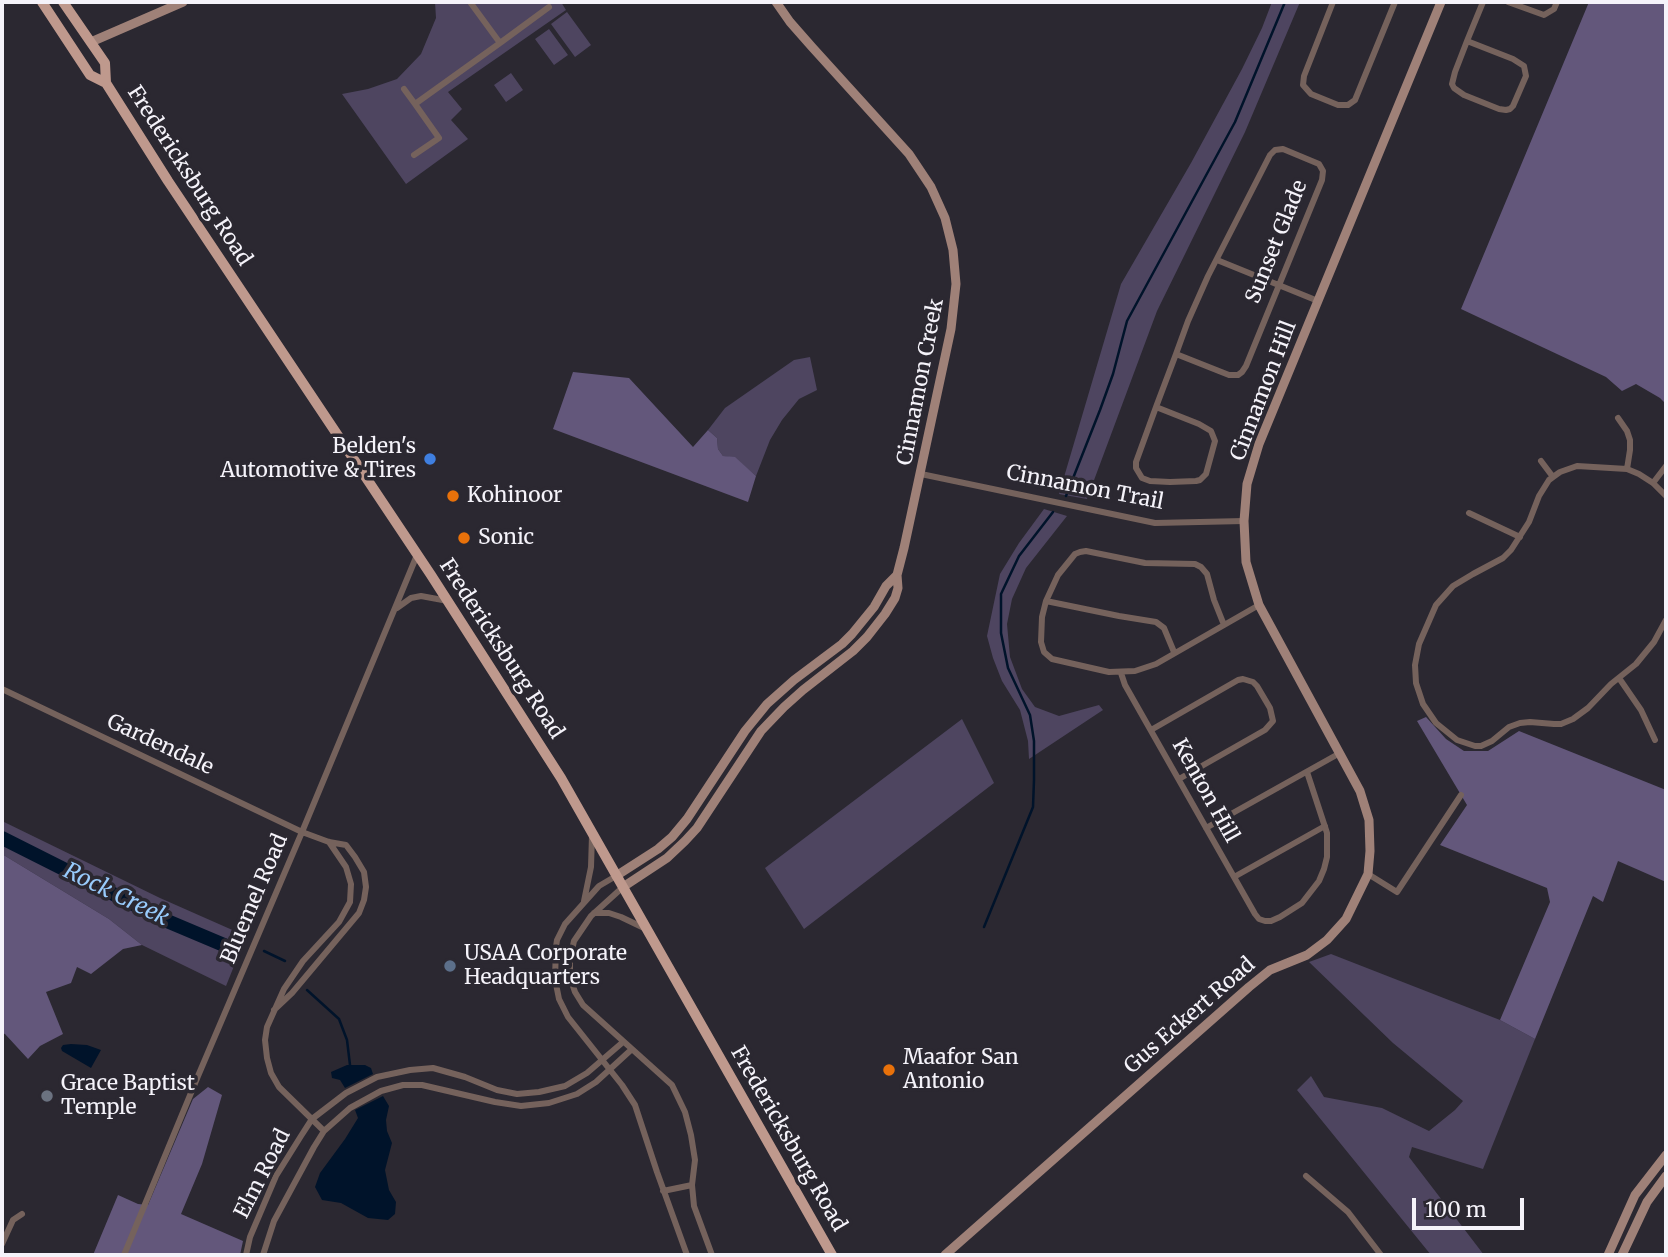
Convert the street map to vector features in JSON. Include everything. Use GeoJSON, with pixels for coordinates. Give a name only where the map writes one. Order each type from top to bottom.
{"type":"FeatureCollection","features":[{"type":"Feature","properties":{"kind":"main road","name":"Fredericksburg Road"},"geometry":{"type":"LineString","coordinates":[[42,2],[90,75],[106,83]]}},
{"type":"Feature","properties":{"kind":"main road","name":"Fredericksburg Road"},"geometry":{"type":"LineString","coordinates":[[64,2],[105,63],[106,83],[168,181],[417,555],[561,778],[832,1255]]}},
{"type":"Feature","properties":{"kind":"main road"},"geometry":{"type":"LineString","coordinates":[[65,37],[77,42],[91,42]]}},
{"type":"Feature","properties":{"kind":"street"},"geometry":{"type":"LineString","coordinates":[[91,42],[183,2]]}},
{"type":"Feature","properties":{"kind":"street"},"geometry":{"type":"LineString","coordinates":[[470,2],[500,43]]}},
{"type":"Feature","properties":{"kind":"street","name":"Cinnamon Creek"},"geometry":{"type":"LineString","coordinates":[[623,887],[667,858],[685,841],[761,731],[803,690],[853,651],[867,637],[895,598],[898,588],[897,575],[948,346],[956,299],[954,254],[949,231],[931,187],[909,154],[797,31],[776,2]]}},
{"type":"Feature","properties":{"kind":"street"},"geometry":{"type":"LineString","coordinates":[[1333,2],[1304,76],[1303,85],[1311,94],[1338,105],[1354,100],[1395,2]]}},
{"type":"Feature","properties":{"kind":"street","name":"Cinnamon Hill"},"geometry":{"type":"LineString","coordinates":[[1368,874],[1370,836],[1366,807],[1355,780],[1259,605],[1247,562],[1244,521],[1247,484],[1252,464],[1441,2]]}},
{"type":"Feature","properties":{"kind":"street"},"geometry":{"type":"LineString","coordinates":[[1467,41],[1524,66],[1527,76],[1513,106],[1506,110],[1499,109],[1464,95],[1454,88],[1452,80],[1467,41],[1483,2]]}},
{"type":"Feature","properties":{"kind":"street"},"geometry":{"type":"LineString","coordinates":[[1508,2],[1545,15],[1554,9],[1557,2]]}},
{"type":"Feature","properties":{"kind":"street"},"geometry":{"type":"LineString","coordinates":[[415,104],[549,7]]}},
{"type":"Feature","properties":{"kind":"street"},"geometry":{"type":"LineString","coordinates":[[404,89],[439,138],[414,155]]}},
{"type":"Feature","properties":{"kind":"street","name":"Sunset Glade"},"geometry":{"type":"LineString","coordinates":[[1176,354],[1229,375],[1238,374],[1246,366],[1323,175],[1322,168],[1314,161],[1283,149],[1275,150],[1266,162],[1217,260]]}},
{"type":"Feature","properties":{"kind":"street"},"geometry":{"type":"LineString","coordinates":[[1156,407],[1211,431],[1215,441],[1204,477],[1196,481],[1150,481],[1138,473],[1136,462],[1156,407],[1188,321],[1217,260],[1318,302]]}},
{"type":"Feature","properties":{"kind":"street"},"geometry":{"type":"LineString","coordinates":[[1618,418],[1630,440],[1627,469]]}},
{"type":"Feature","properties":{"kind":"street"},"geometry":{"type":"LineString","coordinates":[[1541,461],[1553,477]]}},
{"type":"Feature","properties":{"kind":"street"},"geometry":{"type":"LineString","coordinates":[[1665,493],[1653,482],[1627,469],[1577,466],[1568,468],[1549,480],[1539,496],[1529,522],[1503,558],[1453,586],[1436,605],[1419,644],[1415,665],[1416,684],[1423,704],[1436,723],[1457,740],[1481,746],[1509,727],[1520,723],[1568,722],[1588,708],[1647,652],[1666,623]]}},
{"type":"Feature","properties":{"kind":"street"},"geometry":{"type":"LineString","coordinates":[[1653,482],[1666,466]]}},
{"type":"Feature","properties":{"kind":"street","name":"Cinnamon Trail"},"geometry":{"type":"LineString","coordinates":[[920,474],[1155,523],[1244,521]]}},
{"type":"Feature","properties":{"kind":"street"},"geometry":{"type":"LineString","coordinates":[[1469,513],[1520,537]]}},
{"type":"Feature","properties":{"kind":"street"},"geometry":{"type":"LineString","coordinates":[[1224,625],[1205,570],[1195,564],[1145,563],[1086,551],[1075,554],[1058,575],[1046,600],[1041,642],[1044,652],[1052,659],[1098,670],[1121,673],[1135,671],[1146,668],[1224,625],[1259,605]]}},
{"type":"Feature","properties":{"kind":"street","name":"Bluemel Road"},"geometry":{"type":"LineString","coordinates":[[124,1255],[417,555]]}},
{"type":"Feature","properties":{"kind":"street","name":"Cinnamon Creek"},"geometry":{"type":"LineString","coordinates":[[616,876],[671,838],[732,749],[767,704],[842,644],[865,620],[886,586],[897,575]]}},
{"type":"Feature","properties":{"kind":"street"},"geometry":{"type":"LineString","coordinates":[[395,609],[404,601],[418,596],[447,601]]}},
{"type":"Feature","properties":{"kind":"street"},"geometry":{"type":"LineString","coordinates":[[1046,600],[1156,622],[1164,628],[1174,652]]}},
{"type":"Feature","properties":{"kind":"street"},"geometry":{"type":"LineString","coordinates":[[874,607],[885,614]]}},
{"type":"Feature","properties":{"kind":"street","name":"Kenton Hill"},"geometry":{"type":"LineString","coordinates":[[1121,673],[1125,685],[1255,914],[1265,921],[1280,917],[1302,903],[1325,869],[1329,842],[1325,826]]}},
{"type":"Feature","properties":{"kind":"street"},"geometry":{"type":"LineString","coordinates":[[1619,678],[1642,710],[1655,740]]}},
{"type":"Feature","properties":{"kind":"street"},"geometry":{"type":"LineString","coordinates":[[1151,730],[1238,680],[1253,682],[1265,698],[1273,715],[1270,726],[1179,779]]}},
{"type":"Feature","properties":{"kind":"street","name":"Gardendale"},"geometry":{"type":"LineString","coordinates":[[2,689],[302,832],[346,845],[364,872],[366,887],[359,913],[292,993],[274,1010]]}},
{"type":"Feature","properties":{"kind":"street"},"geometry":{"type":"LineString","coordinates":[[1206,828],[1340,752]]}},
{"type":"Feature","properties":{"kind":"street"},"geometry":{"type":"LineString","coordinates":[[1234,877],[1325,826],[1307,772]]}},
{"type":"Feature","properties":{"kind":"street"},"geometry":{"type":"LineString","coordinates":[[1368,874],[1397,892],[1461,795]]}},
{"type":"Feature","properties":{"kind":"street"},"geometry":{"type":"LineString","coordinates":[[694,808],[705,815]]}},
{"type":"Feature","properties":{"kind":"street"},"geometry":{"type":"LineString","coordinates":[[583,903],[592,867],[592,834]]}},
{"type":"Feature","properties":{"kind":"street"},"geometry":{"type":"LineString","coordinates":[[324,1131],[279,1087],[271,1073],[265,1041],[267,1027],[284,989],[303,961],[339,922],[350,902],[351,884],[346,867],[329,842]]}},
{"type":"Feature","properties":{"kind":"street","name":"Gus Eckert Road"},"geometry":{"type":"LineString","coordinates":[[945,1255],[1249,986],[1270,970],[1307,955],[1327,940],[1346,919],[1368,874]]}},
{"type":"Feature","properties":{"kind":"street"},"geometry":{"type":"LineString","coordinates":[[616,876],[599,886],[565,924],[557,940],[555,979],[559,999],[568,1017],[635,1105],[687,1255]]}},
{"type":"Feature","properties":{"kind":"street"},"geometry":{"type":"LineString","coordinates":[[623,887],[584,925],[574,941],[570,977],[583,1005],[672,1085],[685,1112],[695,1160],[692,1185],[694,1206],[712,1255]]}},
{"type":"Feature","properties":{"kind":"street"},"geometry":{"type":"LineString","coordinates":[[594,914],[621,917],[646,929]]}},
{"type":"Feature","properties":{"kind":"street","name":"Elm Road"},"geometry":{"type":"LineString","coordinates":[[246,1255],[250,1237],[276,1176],[312,1119],[345,1093],[377,1077],[433,1068],[497,1090],[517,1094],[539,1092],[565,1086],[603,1061],[623,1042]]}},
{"type":"Feature","properties":{"kind":"street","name":"Elm Road"},"geometry":{"type":"LineString","coordinates":[[263,1255],[274,1222],[324,1131],[350,1108],[381,1091],[403,1085],[422,1085],[521,1106],[549,1103],[578,1094],[596,1082],[632,1049]]}},
{"type":"Feature","properties":{"kind":"street"},"geometry":{"type":"LineString","coordinates":[[1608,1255],[1630,1206],[1647,1178],[1666,1155]]}},
{"type":"Feature","properties":{"kind":"street"},"geometry":{"type":"LineString","coordinates":[[1306,1176],[1348,1212],[1381,1255]]}},
{"type":"Feature","properties":{"kind":"street"},"geometry":{"type":"LineString","coordinates":[[1622,1255],[1647,1202],[1666,1176]]}},
{"type":"Feature","properties":{"kind":"street"},"geometry":{"type":"LineString","coordinates":[[663,1191],[692,1185]]}},
{"type":"Feature","properties":{"kind":"street"},"geometry":{"type":"LineString","coordinates":[[1630,1206],[1642,1212]]}},
{"type":"Feature","properties":{"kind":"street"},"geometry":{"type":"LineString","coordinates":[[2,1244],[13,1220],[22,1214]]}},
{"type":"Feature","properties":{"kind":"shaded area"},"geometry":{"type":"Polygon","coordinates":[[[435,2],[561,2],[566,10],[448,92],[462,109],[451,120],[468,139],[406,184],[342,94],[397,79],[421,54],[436,18],[435,2]]]}},
{"type":"Feature","properties":{"kind":"shaded area"},"geometry":{"type":"Polygon","coordinates":[[[1272,2],[1300,2],[1245,132],[1157,311],[1087,499],[1059,494],[1121,284],[1242,69],[1272,2]]]}},
{"type":"Feature","properties":{"kind":"shaded area"},"geometry":{"type":"Polygon","coordinates":[[[1589,2],[1666,2],[1666,404],[1636,384],[1622,391],[1606,377],[1461,309],[1589,2]]]}},
{"type":"Feature","properties":{"kind":"shaded area"},"geometry":{"type":"Polygon","coordinates":[[[567,12],[591,45],[575,57],[551,24],[567,12]]]}},
{"type":"Feature","properties":{"kind":"shaded area"},"geometry":{"type":"Polygon","coordinates":[[[549,29],[568,55],[554,65],[535,39],[549,29]]]}},
{"type":"Feature","properties":{"kind":"shaded area"},"geometry":{"type":"Polygon","coordinates":[[[511,73],[523,90],[506,102],[494,85],[511,73]]]}},
{"type":"Feature","properties":{"kind":"shaded area"},"geometry":{"type":"Polygon","coordinates":[[[810,357],[817,390],[799,399],[782,420],[770,440],[756,476],[735,458],[723,456],[718,449],[717,438],[708,430],[725,408],[794,360],[810,357]]]}},
{"type":"Feature","properties":{"kind":"shaded area"},"geometry":{"type":"Polygon","coordinates":[[[573,372],[629,378],[693,447],[708,430],[717,438],[718,449],[723,456],[735,457],[756,476],[748,502],[553,429],[573,372]]]}},
{"type":"Feature","properties":{"kind":"shaded area"},"geometry":{"type":"Polygon","coordinates":[[[1044,509],[1067,516],[1026,568],[1012,599],[1007,624],[1010,657],[1022,689],[1035,707],[1059,716],[1099,705],[1103,710],[1029,759],[1028,741],[1020,710],[1002,681],[987,636],[1000,574],[1044,509]]]}},
{"type":"Feature","properties":{"kind":"shaded area"},"geometry":{"type":"Polygon","coordinates":[[[1426,717],[1446,739],[1464,751],[1488,751],[1519,731],[1666,790],[1666,882],[1618,861],[1603,902],[1593,896],[1535,1039],[1500,1020],[1550,902],[1547,888],[1440,845],[1467,805],[1417,721],[1426,717]]]}},
{"type":"Feature","properties":{"kind":"shaded area"},"geometry":{"type":"Polygon","coordinates":[[[962,719],[994,783],[804,929],[765,868],[962,719]]]}},
{"type":"Feature","properties":{"kind":"shaded area"},"geometry":{"type":"Polygon","coordinates":[[[2,821],[160,898],[246,936],[226,986],[142,945],[109,919],[2,854],[2,821]]]}},
{"type":"Feature","properties":{"kind":"shaded area"},"geometry":{"type":"Polygon","coordinates":[[[2,854],[109,919],[142,945],[123,949],[91,974],[77,967],[71,983],[46,992],[63,1034],[40,1046],[28,1059],[2,1033],[2,854]]]}},
{"type":"Feature","properties":{"kind":"shaded area"},"geometry":{"type":"Polygon","coordinates":[[[1331,954],[1500,1020],[1535,1039],[1483,1169],[1412,1147],[1409,1157],[1484,1255],[1431,1255],[1297,1090],[1311,1076],[1324,1097],[1382,1108],[1429,1131],[1463,1101],[1393,1043],[1309,962],[1331,954]]]}},
{"type":"Feature","properties":{"kind":"shaded area"},"geometry":{"type":"Polygon","coordinates":[[[208,1087],[222,1095],[202,1164],[181,1214],[243,1241],[240,1255],[93,1255],[118,1195],[138,1204],[148,1205],[193,1099],[208,1087]]]}},
{"type":"Feature","properties":{"kind":"water"},"geometry":{"type":"Polygon","coordinates":[[[63,1045],[87,1045],[101,1050],[91,1068],[62,1051],[63,1045]]]}},
{"type":"Feature","properties":{"kind":"water"},"geometry":{"type":"Polygon","coordinates":[[[347,1065],[365,1065],[371,1068],[373,1074],[345,1088],[340,1080],[332,1078],[331,1072],[347,1065]]]}},
{"type":"Feature","properties":{"kind":"water"},"geometry":{"type":"Polygon","coordinates":[[[383,1096],[389,1106],[386,1120],[392,1143],[385,1170],[389,1190],[396,1202],[395,1214],[388,1220],[368,1218],[341,1203],[322,1200],[315,1187],[320,1173],[358,1118],[355,1110],[383,1096]]]}},
{"type":"Feature","properties":{"kind":"waterway"},"geometry":{"type":"LineString","coordinates":[[1066,496],[1113,374],[1127,321],[1235,122],[1285,2]]}},
{"type":"Feature","properties":{"kind":"waterway"},"geometry":{"type":"LineString","coordinates":[[984,927],[1033,807],[1034,741],[1030,715],[1008,668],[1001,633],[1001,594],[1019,556],[1053,512]]}},
{"type":"Feature","properties":{"kind":"waterway","name":"Rock Creek"},"geometry":{"type":"LineString","coordinates":[[2,838],[167,921],[231,948]]}},
{"type":"Feature","properties":{"kind":"waterway","name":"Rock Creek"},"geometry":{"type":"LineString","coordinates":[[264,951],[285,961]]}},
{"type":"Feature","properties":{"kind":"waterway","name":"Rock Creek"},"geometry":{"type":"LineString","coordinates":[[307,990],[339,1019],[347,1040],[350,1065]]}},
{"type":"Feature","properties":{"kind":"place","name":"Belden's Automotive & Tires"},"geometry":{"type":"Point","coordinates":[430,459]}},
{"type":"Feature","properties":{"kind":"place","name":"Kohinoor"},"geometry":{"type":"Point","coordinates":[453,496]}},
{"type":"Feature","properties":{"kind":"place","name":"Sonic"},"geometry":{"type":"Point","coordinates":[464,538]}},
{"type":"Feature","properties":{"kind":"place","name":"USAA Corporate Headquarters"},"geometry":{"type":"Point","coordinates":[450,966]}},
{"type":"Feature","properties":{"kind":"place","name":"Maafor San Antonio"},"geometry":{"type":"Point","coordinates":[889,1070]}},
{"type":"Feature","properties":{"kind":"place","name":"Grace Baptist Temple"},"geometry":{"type":"Point","coordinates":[47,1096]}}]}
